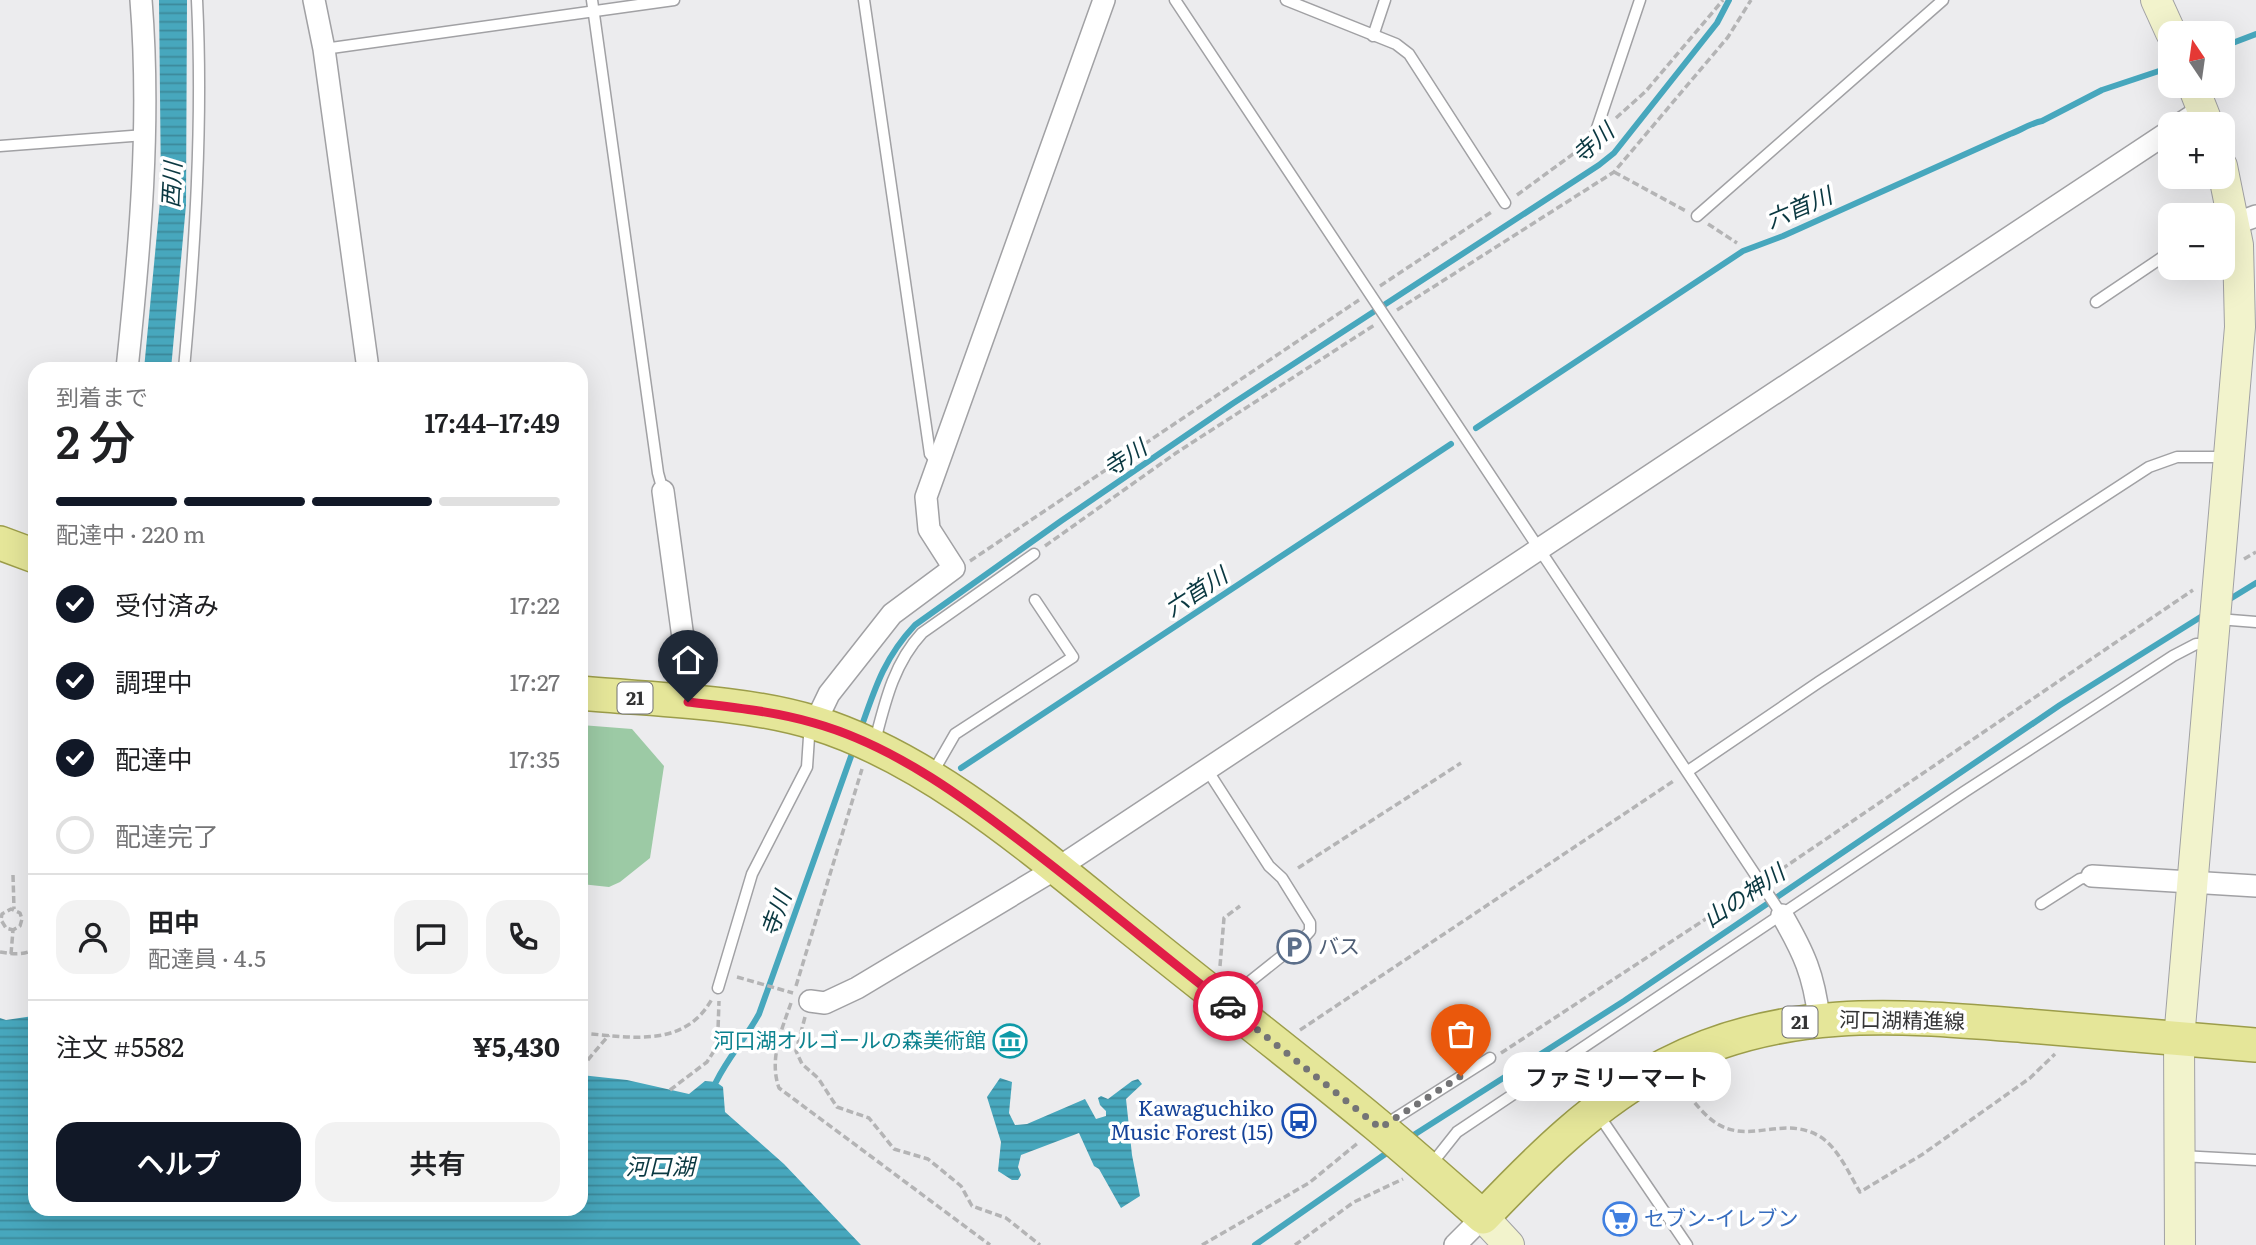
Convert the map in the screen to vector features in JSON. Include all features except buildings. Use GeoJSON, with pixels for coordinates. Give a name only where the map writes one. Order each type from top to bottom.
{"type":"FeatureCollection","features":[{"type":"Feature","properties":{"kind":"main road"},"geometry":{"type":"LineString","coordinates":[[0,543],[28,553]]}},
{"type":"Feature","properties":{"kind":"main road","name":"21"},"geometry":{"type":"LineString","coordinates":[[588,694],[688,702],[759,712],[822,726],[867,752],[930,778],[999,824],[1279,1046],[1418,1168],[1483,1217]]}},
{"type":"Feature","properties":{"kind":"main road","name":"河口湖精進線"},"geometry":{"type":"LineString","coordinates":[[1483,1217],[1549,1151],[1634,1084],[1678,1060],[1722,1041],[1751,1033],[1819,1019],[1884,1018],[2066,1029],[2256,1045]]}},
{"type":"Feature","properties":{"kind":"street"},"geometry":{"type":"LineString","coordinates":[[128,362],[142,218],[145,135],[141,0]]}},
{"type":"Feature","properties":{"kind":"street"},"geometry":{"type":"LineString","coordinates":[[314,0],[324,50],[368,362]]}},
{"type":"Feature","properties":{"kind":"street"},"geometry":{"type":"LineString","coordinates":[[822,726],[829,694],[886,621],[906,602],[954,568],[929,529],[926,497],[1104,0]]}},
{"type":"Feature","properties":{"kind":"street"},"geometry":{"type":"LineString","coordinates":[[2157,0],[2166,21]]}},
{"type":"Feature","properties":{"kind":"street"},"geometry":{"type":"LineString","coordinates":[[802,997],[825,1003],[857,988],[1056,869],[2158,139]]}},
{"type":"Feature","properties":{"kind":"street"},"geometry":{"type":"LineString","coordinates":[[2180,1245],[2179,1039],[2240,314],[2238,218],[2229,189]]}},
{"type":"Feature","properties":{"kind":"street"},"geometry":{"type":"LineString","coordinates":[[663,491],[689,682],[688,702]]}},
{"type":"Feature","properties":{"kind":"street"},"geometry":{"type":"LineString","coordinates":[[2092,876],[2256,886]]}},
{"type":"Feature","properties":{"kind":"street"},"geometry":{"type":"LineString","coordinates":[[1780,912],[1806,959],[1819,1019]]}},
{"type":"Feature","properties":{"kind":"street"},"geometry":{"type":"LineString","coordinates":[[1455,1245],[1483,1217],[1509,1245]]}},
{"type":"Feature","properties":{"kind":"lane"},"geometry":{"type":"LineString","coordinates":[[185,362],[198,177],[200,65],[197,0]]}},
{"type":"Feature","properties":{"kind":"lane"},"geometry":{"type":"LineString","coordinates":[[324,50],[593,6],[674,0]]}},
{"type":"Feature","properties":{"kind":"lane"},"geometry":{"type":"LineString","coordinates":[[864,0],[930,454],[938,464]]}},
{"type":"Feature","properties":{"kind":"lane"},"geometry":{"type":"LineString","coordinates":[[1175,0],[1780,912]]}},
{"type":"Feature","properties":{"kind":"lane"},"geometry":{"type":"LineString","coordinates":[[1286,0],[1396,44],[1409,54],[1505,203]]}},
{"type":"Feature","properties":{"kind":"lane"},"geometry":{"type":"LineString","coordinates":[[1373,36],[1385,0]]}},
{"type":"Feature","properties":{"kind":"lane"},"geometry":{"type":"LineString","coordinates":[[1594,137],[1640,0]]}},
{"type":"Feature","properties":{"kind":"lane"},"geometry":{"type":"LineString","coordinates":[[1697,216],[1943,0]]}},
{"type":"Feature","properties":{"kind":"lane"},"geometry":{"type":"LineString","coordinates":[[593,6],[658,473],[663,491]]}},
{"type":"Feature","properties":{"kind":"lane"},"geometry":{"type":"LineString","coordinates":[[0,146],[145,135]]}},
{"type":"Feature","properties":{"kind":"lane"},"geometry":{"type":"LineString","coordinates":[[2096,302],[2158,260]]}},
{"type":"Feature","properties":{"kind":"lane"},"geometry":{"type":"LineString","coordinates":[[1688,771],[2148,467],[2177,457],[2229,457]]}},
{"type":"Feature","properties":{"kind":"lane"},"geometry":{"type":"LineString","coordinates":[[867,752],[899,665],[910,646],[922,633],[1034,554]]}},
{"type":"Feature","properties":{"kind":"lane"},"geometry":{"type":"LineString","coordinates":[[930,778],[955,734],[1073,657],[1035,600]]}},
{"type":"Feature","properties":{"kind":"lane"},"geometry":{"type":"LineString","coordinates":[[1418,1168],[1457,1132],[1780,912],[1998,769],[2213,632],[2256,622]]}},
{"type":"Feature","properties":{"kind":"lane"},"geometry":{"type":"LineString","coordinates":[[718,985],[752,874],[807,767],[808,737],[822,726]]}},
{"type":"Feature","properties":{"kind":"lane"},"geometry":{"type":"LineString","coordinates":[[1206,768],[1269,866],[1282,878],[1310,923],[1310,932],[1302,940],[1224,1003]]}},
{"type":"Feature","properties":{"kind":"lane"},"geometry":{"type":"LineString","coordinates":[[2041,904],[2080,879],[2092,876]]}},
{"type":"Feature","properties":{"kind":"lane"},"geometry":{"type":"LineString","coordinates":[[1378,1132],[1490,1058]]}},
{"type":"Feature","properties":{"kind":"lane"},"geometry":{"type":"LineString","coordinates":[[1596,1112],[1686,1245]]}},
{"type":"Feature","properties":{"kind":"lane"},"geometry":{"type":"LineString","coordinates":[[2178,1156],[2256,1160]]}},
{"type":"Feature","properties":{"kind":"path"},"geometry":{"type":"LineString","coordinates":[[954,568],[986,551],[1371,295],[1581,149],[1646,92],[1723,0]]}},
{"type":"Feature","properties":{"kind":"path"},"geometry":{"type":"LineString","coordinates":[[1034,554],[1177,453],[1385,315],[1614,172],[1728,37],[1751,0]]}},
{"type":"Feature","properties":{"kind":"path"},"geometry":{"type":"LineString","coordinates":[[1614,172],[1697,216],[1737,243]]}},
{"type":"Feature","properties":{"kind":"path"},"geometry":{"type":"LineString","coordinates":[[1490,1058],[1763,886],[2256,552]]}},
{"type":"Feature","properties":{"kind":"path"},"geometry":{"type":"LineString","coordinates":[[867,752],[802,997],[796,1051],[802,1064],[817,1078],[837,1107],[869,1118],[894,1149],[928,1159],[961,1186],[972,1206],[1006,1219],[1040,1245]]}},
{"type":"Feature","properties":{"kind":"path"},"geometry":{"type":"LineString","coordinates":[[1298,868],[1461,763]]}},
{"type":"Feature","properties":{"kind":"path"},"geometry":{"type":"LineString","coordinates":[[1279,1046],[1688,771]]}},
{"type":"Feature","properties":{"kind":"path"},"geometry":{"type":"LineString","coordinates":[[13,875],[14,909]]}},
{"type":"Feature","properties":{"kind":"path"},"geometry":{"type":"LineString","coordinates":[[1220,968],[1224,918],[1240,906]]}},
{"type":"Feature","properties":{"kind":"path"},"geometry":{"type":"LineString","coordinates":[[14,909],[20,913],[22,919],[20,926],[13,930],[6,928],[1,920],[5,911],[14,909]]}},
{"type":"Feature","properties":{"kind":"path"},"geometry":{"type":"LineString","coordinates":[[11,954],[13,930]]}},
{"type":"Feature","properties":{"kind":"path"},"geometry":{"type":"LineString","coordinates":[[0,952],[28,952]]}},
{"type":"Feature","properties":{"kind":"path"},"geometry":{"type":"LineString","coordinates":[[729,975],[802,997]]}},
{"type":"Feature","properties":{"kind":"path"},"geometry":{"type":"LineString","coordinates":[[588,1034],[659,1036],[682,1030],[702,1016],[718,985]]}},
{"type":"Feature","properties":{"kind":"path"},"geometry":{"type":"LineString","coordinates":[[670,1090],[707,1062],[714,1051],[718,1030],[718,985]]}},
{"type":"Feature","properties":{"kind":"path"},"geometry":{"type":"LineString","coordinates":[[802,997],[776,1053],[774,1074],[779,1088],[990,1245]]}},
{"type":"Feature","properties":{"kind":"path"},"geometry":{"type":"LineString","coordinates":[[1678,1060],[1688,1095],[1718,1126],[1740,1132],[1784,1127],[1804,1129],[1821,1137],[1835,1150],[1860,1192],[1923,1154],[2029,1078],[2053,1057],[2066,1029]]}},
{"type":"Feature","properties":{"kind":"path"},"geometry":{"type":"LineString","coordinates":[[588,1060],[609,1035]]}},
{"type":"Feature","properties":{"kind":"path"},"geometry":{"type":"LineString","coordinates":[[1202,1245],[1309,1183],[1378,1132]]}},
{"type":"Feature","properties":{"kind":"path"},"geometry":{"type":"LineString","coordinates":[[1295,1245],[1354,1202],[1418,1168]]}},
{"type":"Feature","properties":{"kind":"green space"},"geometry":{"type":"Polygon","coordinates":[[[588,726],[632,729],[664,766],[650,858],[620,882],[609,887],[588,885],[588,726]]]}},
{"type":"Feature","properties":{"kind":"water","name":"西川"},"geometry":{"type":"Polygon","coordinates":[[[159,0],[187,0],[186,205],[172,362],[145,362],[161,191],[159,0]]]}},
{"type":"Feature","properties":{"kind":"water","name":"河口湖"},"geometry":{"type":"Polygon","coordinates":[[[28,1017],[28,1216],[588,1216],[588,1076],[627,1080],[689,1094],[705,1081],[716,1082],[723,1087],[725,1112],[784,1164],[861,1245],[0,1245],[0,1018],[6,1020],[28,1017]]]}},
{"type":"Feature","properties":{"kind":"water"},"geometry":{"type":"Polygon","coordinates":[[[1000,1078],[1012,1082],[1009,1113],[1015,1125],[1027,1124],[1085,1099],[1096,1119],[1106,1116],[1098,1098],[1101,1096],[1108,1099],[1138,1079],[1142,1084],[1126,1099],[1140,1196],[1121,1208],[1099,1169],[1094,1166],[1079,1133],[1021,1155],[1018,1167],[1021,1175],[1018,1180],[1012,1180],[998,1171],[1001,1142],[987,1097],[1000,1078]]]}},
{"type":"Feature","properties":{"kind":"waterway","name":"寺川"},"geometry":{"type":"LineString","coordinates":[[860,731],[888,662],[915,625],[1232,404],[1599,165],[1614,153],[1717,23],[1729,0]]}},
{"type":"Feature","properties":{"kind":"waterway","name":"六首川"},"geometry":{"type":"LineString","coordinates":[[2235,42],[2256,34]]}},
{"type":"Feature","properties":{"kind":"waterway","name":"六首川"},"geometry":{"type":"LineString","coordinates":[[1476,428],[1743,251],[1783,236],[2042,121],[2102,90],[2158,71]]}},
{"type":"Feature","properties":{"kind":"waterway","name":"六首川"},"geometry":{"type":"LineString","coordinates":[[961,768],[1451,444]]}},
{"type":"Feature","properties":{"kind":"waterway","name":"山の神川"},"geometry":{"type":"LineString","coordinates":[[2225,602],[2256,583]]}},
{"type":"Feature","properties":{"kind":"waterway","name":"山の神川"},"geometry":{"type":"LineString","coordinates":[[1409,1138],[1624,1001],[2060,705],[2207,613]]}},
{"type":"Feature","properties":{"kind":"waterway","name":"寺川"},"geometry":{"type":"LineString","coordinates":[[716,1082],[759,1014],[854,748]]}},
{"type":"Feature","properties":{"kind":"waterway","name":"山の神川"},"geometry":{"type":"LineString","coordinates":[[1255,1245],[1391,1150]]}},
{"type":"Feature","properties":{"kind":"way so far"},"geometry":{"type":"LineString","coordinates":[[1228,1006],[1380,1128],[1461,1076]]}},
{"type":"Feature","properties":{"kind":"place","name":"バス"},"geometry":{"type":"Point","coordinates":[1294,947]}},
{"type":"Feature","properties":{"kind":"place","name":"河口湖オルゴールの森美術館"},"geometry":{"type":"Point","coordinates":[1010,1041]}},
{"type":"Feature","properties":{"kind":"place","name":"ファミリーマート"},"geometry":{"type":"Point","coordinates":[1461,1076]}},
{"type":"Feature","properties":{"kind":"place","name":"Kawaguchiko Music Forest (15)"},"geometry":{"type":"Point","coordinates":[1299,1121]}},
{"type":"Feature","properties":{"kind":"place","name":"セブン-イレブン"},"geometry":{"type":"Point","coordinates":[1620,1219]}},
{"type":"Feature","properties":{"kind":"route"},"geometry":{"type":"LineString","coordinates":[[688,702],[815,723],[873,747],[918,770],[999,824],[1228,1006]]}}]}
